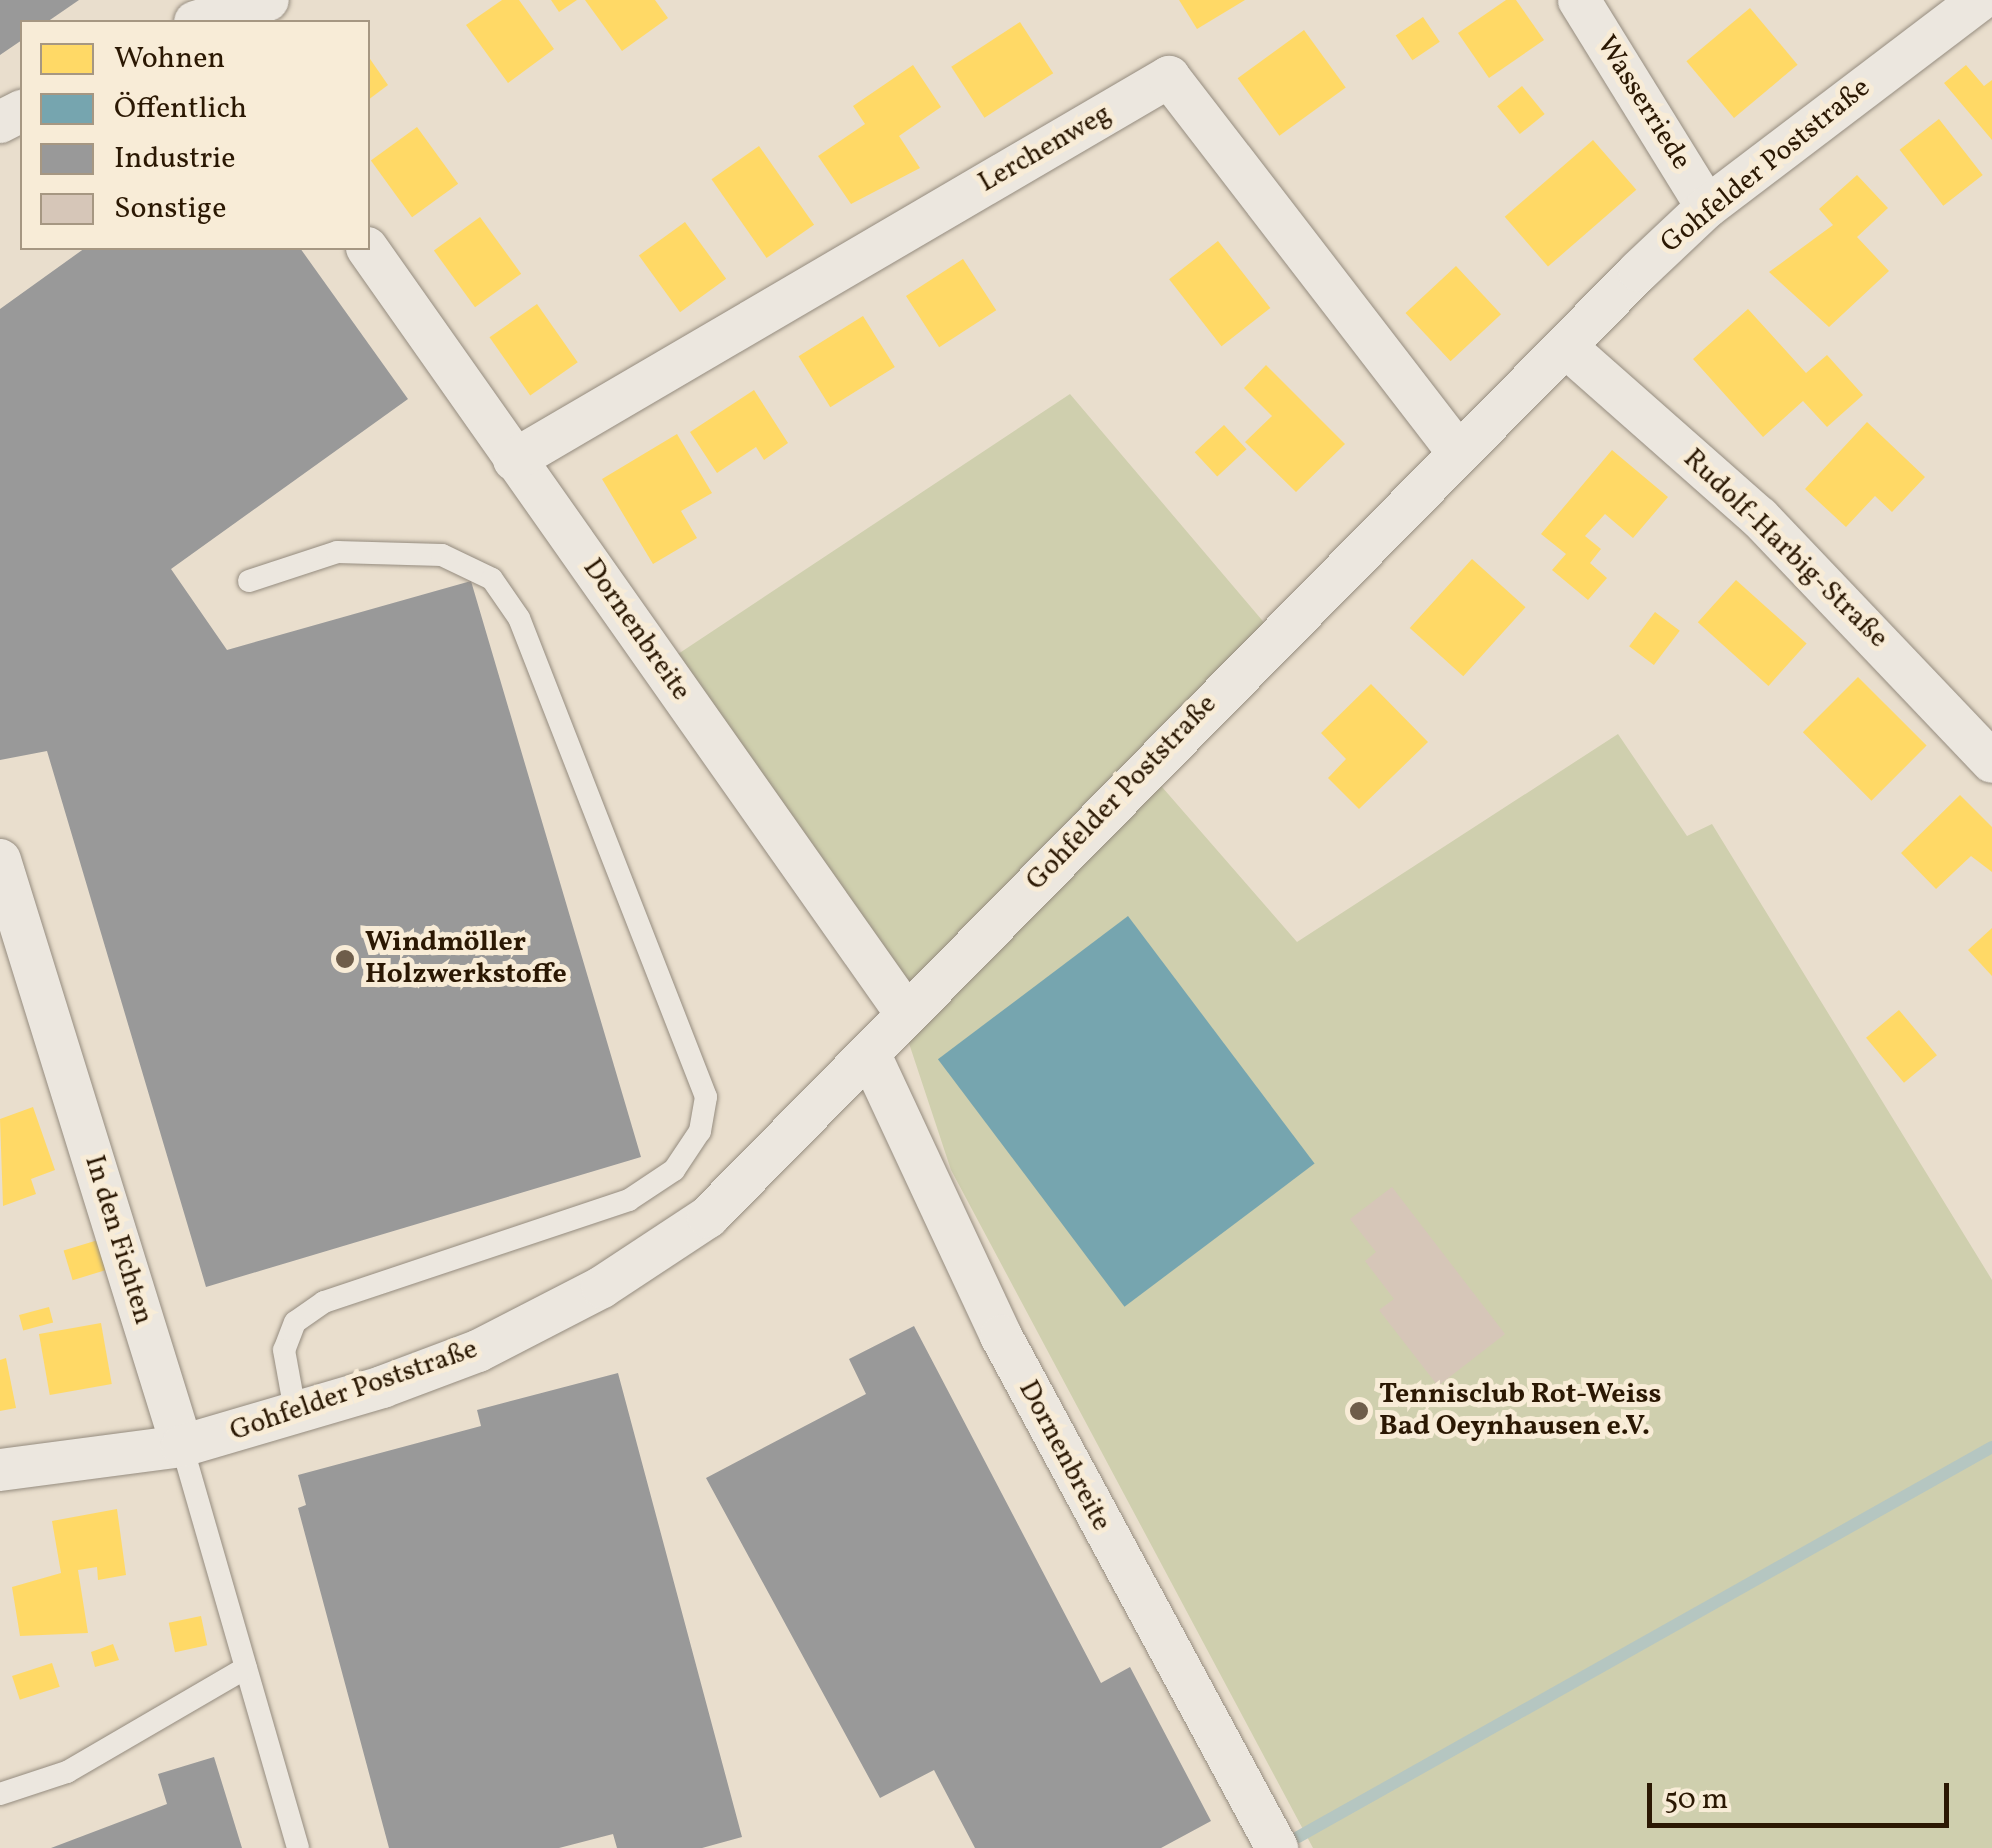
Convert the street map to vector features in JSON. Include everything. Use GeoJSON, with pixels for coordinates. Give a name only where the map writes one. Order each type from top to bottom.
{"type":"FeatureCollection","features":[{"type":"Feature","properties":{"kind":"street"},"geometry":{"type":"LineString","coordinates":[[196,16],[268,0]]}},
{"type":"Feature","properties":{"kind":"street","name":"Wasserriede"},"geometry":{"type":"LineString","coordinates":[[1579,0],[1707,206]]}},
{"type":"Feature","properties":{"kind":"street","name":"Gohfelder Poststraße"},"geometry":{"type":"LineString","coordinates":[[182,1446],[296,1416],[478,1352],[602,1287],[708,1217],[1457,451],[1567,348],[1707,206],[1980,0]]}},
{"type":"Feature","properties":{"kind":"street","name":"Lerchenweg"},"geometry":{"type":"LineString","coordinates":[[514,460],[1169,77],[1457,451]]}},
{"type":"Feature","properties":{"kind":"street","name":"Dornenbreite"},"geometry":{"type":"LineString","coordinates":[[368,250],[905,1012]]}},
{"type":"Feature","properties":{"kind":"street","name":"Rudolf-Harbig-Straße"},"geometry":{"type":"LineString","coordinates":[[1567,348],[1759,517],[1992,762]]}},
{"type":"Feature","properties":{"kind":"street","name":"In den Fichten"},"geometry":{"type":"LineString","coordinates":[[0,860],[182,1446]]}},
{"type":"Feature","properties":{"kind":"street","name":"Dornenbreite"},"geometry":{"type":"LineString","coordinates":[[870,1055],[1001,1336],[1277,1848]]}},
{"type":"Feature","properties":{"kind":"street"},"geometry":{"type":"LineString","coordinates":[[0,1470],[182,1446]]}},
{"type":"Feature","properties":{"kind":"lane"},"geometry":{"type":"LineString","coordinates":[[250,581],[337,552],[442,555],[492,579],[519,618],[706,1097],[700,1131],[674,1170],[629,1200],[324,1302],[295,1322],[284,1350],[296,1416]]}},
{"type":"Feature","properties":{"kind":"lane"},"geometry":{"type":"LineString","coordinates":[[182,1446],[298,1848]]}},
{"type":"Feature","properties":{"kind":"lane"},"geometry":{"type":"LineString","coordinates":[[0,1794],[67,1772],[246,1668]]}},
{"type":"Feature","properties":{"kind":"green space"},"geometry":{"type":"Polygon","coordinates":[[[1070,394],[1267,626],[1142,764],[1297,942],[1618,734],[1687,836],[1712,824],[1992,1280],[1992,1848],[1313,1848],[951,1170],[888,980],[669,660],[1070,394]]]}},
{"type":"Feature","properties":{"kind":"building: Wohnen"},"geometry":{"type":"Polygon","coordinates":[[[502,0],[519,0],[554,49],[508,83],[466,25],[502,0]]]}},
{"type":"Feature","properties":{"kind":"building: Wohnen"},"geometry":{"type":"Polygon","coordinates":[[[551,0],[577,0],[559,12],[551,0]]]}},
{"type":"Feature","properties":{"kind":"building: Wohnen"},"geometry":{"type":"Polygon","coordinates":[[[585,0],[655,0],[668,18],[622,51],[585,0]]]}},
{"type":"Feature","properties":{"kind":"building: Wohnen"},"geometry":{"type":"Polygon","coordinates":[[[1179,0],[1245,0],[1197,29],[1179,0]]]}},
{"type":"Feature","properties":{"kind":"building: Wohnen"},"geometry":{"type":"Polygon","coordinates":[[[1506,0],[1516,0],[1544,40],[1489,78],[1458,33],[1506,0]]]}},
{"type":"Feature","properties":{"kind":"building: Wohnen"},"geometry":{"type":"Polygon","coordinates":[[[1750,8],[1798,65],[1734,118],[1686,61],[1750,8]]]}},
{"type":"Feature","properties":{"kind":"building: Wohnen"},"geometry":{"type":"Polygon","coordinates":[[[1423,17],[1440,42],[1412,60],[1396,35],[1423,17]]]}},
{"type":"Feature","properties":{"kind":"building: Wohnen"},"geometry":{"type":"Polygon","coordinates":[[[1020,22],[1053,73],[984,118],[951,67],[1020,22]]]}},
{"type":"Feature","properties":{"kind":"building: Wohnen"},"geometry":{"type":"Polygon","coordinates":[[[1304,30],[1346,87],[1279,136],[1238,78],[1304,30]]]}},
{"type":"Feature","properties":{"kind":"building: Wohnen"},"geometry":{"type":"Polygon","coordinates":[[[370,59],[388,85],[370,98],[370,59]]]}},
{"type":"Feature","properties":{"kind":"building: Wohnen"},"geometry":{"type":"Polygon","coordinates":[[[913,65],[941,107],[899,136],[920,168],[851,204],[818,156],[865,124],[853,106],[913,65]]]}},
{"type":"Feature","properties":{"kind":"building: Wohnen"},"geometry":{"type":"Polygon","coordinates":[[[1966,65],[1984,86],[1992,80],[1992,140],[1944,83],[1966,65]]]}},
{"type":"Feature","properties":{"kind":"building: Wohnen"},"geometry":{"type":"Polygon","coordinates":[[[1522,86],[1545,114],[1520,134],[1497,106],[1522,86]]]}},
{"type":"Feature","properties":{"kind":"building: Wohnen"},"geometry":{"type":"Polygon","coordinates":[[[1939,119],[1983,175],[1943,206],[1900,150],[1939,119]]]}},
{"type":"Feature","properties":{"kind":"building: Wohnen"},"geometry":{"type":"Polygon","coordinates":[[[417,127],[458,184],[412,217],[371,161],[417,127]]]}},
{"type":"Feature","properties":{"kind":"building: Wohnen"},"geometry":{"type":"Polygon","coordinates":[[[1593,140],[1636,190],[1548,267],[1505,217],[1593,140]]]}},
{"type":"Feature","properties":{"kind":"building: Wohnen"},"geometry":{"type":"Polygon","coordinates":[[[759,146],[814,225],[767,258],[711,179],[759,146]]]}},
{"type":"Feature","properties":{"kind":"building: Wohnen"},"geometry":{"type":"Polygon","coordinates":[[[1857,175],[1888,208],[1857,237],[1889,271],[1829,327],[1769,272],[1833,225],[1819,209],[1857,175]]]}},
{"type":"Feature","properties":{"kind":"building: Wohnen"},"geometry":{"type":"Polygon","coordinates":[[[480,217],[521,274],[475,307],[434,251],[480,217]]]}},
{"type":"Feature","properties":{"kind":"building: Wohnen"},"geometry":{"type":"Polygon","coordinates":[[[685,222],[726,279],[680,312],[639,256],[685,222]]]}},
{"type":"Feature","properties":{"kind":"building: Wohnen"},"geometry":{"type":"Polygon","coordinates":[[[1218,241],[1270,308],[1221,346],[1169,279],[1218,241]]]}},
{"type":"Feature","properties":{"kind":"building: Wohnen"},"geometry":{"type":"Polygon","coordinates":[[[963,259],[996,310],[939,347],[906,296],[963,259]]]}},
{"type":"Feature","properties":{"kind":"building: Wohnen"},"geometry":{"type":"Polygon","coordinates":[[[1456,266],[1501,314],[1451,361],[1406,313],[1456,266]]]}},
{"type":"Feature","properties":{"kind":"building: Wohnen"},"geometry":{"type":"Polygon","coordinates":[[[537,304],[578,362],[530,395],[489,337],[537,304]]]}},
{"type":"Feature","properties":{"kind":"building: Wohnen"},"geometry":{"type":"Polygon","coordinates":[[[1748,309],[1806,373],[1827,355],[1863,395],[1827,427],[1803,401],[1763,437],[1693,359],[1748,309]]]}},
{"type":"Feature","properties":{"kind":"building: Wohnen"},"geometry":{"type":"Polygon","coordinates":[[[863,316],[895,367],[830,407],[799,356],[863,316]]]}},
{"type":"Feature","properties":{"kind":"building: Wohnen"},"geometry":{"type":"Polygon","coordinates":[[[1266,365],[1345,444],[1296,492],[1245,442],[1272,416],[1244,388],[1266,365]]]}},
{"type":"Feature","properties":{"kind":"building: Wohnen"},"geometry":{"type":"Polygon","coordinates":[[[754,390],[788,443],[764,460],[756,447],[717,473],[690,432],[754,390]]]}},
{"type":"Feature","properties":{"kind":"building: Wohnen"},"geometry":{"type":"Polygon","coordinates":[[[1867,422],[1925,477],[1892,512],[1875,496],[1846,527],[1805,489],[1867,422]]]}},
{"type":"Feature","properties":{"kind":"building: Wohnen"},"geometry":{"type":"Polygon","coordinates":[[[1224,425],[1247,449],[1217,476],[1195,452],[1224,425]]]}},
{"type":"Feature","properties":{"kind":"building: Wohnen"},"geometry":{"type":"Polygon","coordinates":[[[677,434],[712,493],[681,511],[697,538],[653,564],[602,479],[677,434]]]}},
{"type":"Feature","properties":{"kind":"building: Wohnen"},"geometry":{"type":"Polygon","coordinates":[[[1612,450],[1668,497],[1633,538],[1605,514],[1585,536],[1601,549],[1590,563],[1607,578],[1588,600],[1552,570],[1566,554],[1541,534],[1612,450]]]}},
{"type":"Feature","properties":{"kind":"building: Wohnen"},"geometry":{"type":"Polygon","coordinates":[[[1472,559],[1526,607],[1463,676],[1410,628],[1472,559]]]}},
{"type":"Feature","properties":{"kind":"building: Wohnen"},"geometry":{"type":"Polygon","coordinates":[[[1736,580],[1807,644],[1768,686],[1698,622],[1736,580]]]}},
{"type":"Feature","properties":{"kind":"building: Wohnen"},"geometry":{"type":"Polygon","coordinates":[[[1655,612],[1680,631],[1654,665],[1629,646],[1655,612]]]}},
{"type":"Feature","properties":{"kind":"building: Wohnen"},"geometry":{"type":"Polygon","coordinates":[[[1858,677],[1927,746],[1871,801],[1803,732],[1858,677]]]}},
{"type":"Feature","properties":{"kind":"building: Wohnen"},"geometry":{"type":"Polygon","coordinates":[[[1371,684],[1428,742],[1359,809],[1328,778],[1346,759],[1321,733],[1371,684]]]}},
{"type":"Feature","properties":{"kind":"building: Wohnen"},"geometry":{"type":"Polygon","coordinates":[[[1960,795],[1992,827],[1992,872],[1971,856],[1936,889],[1901,853],[1960,795]]]}},
{"type":"Feature","properties":{"kind":"building: Wohnen"},"geometry":{"type":"Polygon","coordinates":[[[1992,928],[1992,976],[1968,950],[1992,928]]]}},
{"type":"Feature","properties":{"kind":"building: Wohnen"},"geometry":{"type":"Polygon","coordinates":[[[1899,1010],[1937,1055],[1904,1083],[1866,1038],[1899,1010]]]}},
{"type":"Feature","properties":{"kind":"building: Wohnen"},"geometry":{"type":"Polygon","coordinates":[[[33,1107],[55,1170],[31,1179],[36,1194],[3,1206],[0,1119],[33,1107]]]}},
{"type":"Feature","properties":{"kind":"building: Wohnen"},"geometry":{"type":"Polygon","coordinates":[[[98,1240],[107,1270],[73,1280],[64,1251],[98,1240]]]}},
{"type":"Feature","properties":{"kind":"building: Wohnen"},"geometry":{"type":"Polygon","coordinates":[[[49,1307],[53,1322],[23,1330],[19,1315],[49,1307]]]}},
{"type":"Feature","properties":{"kind":"building: Wohnen"},"geometry":{"type":"Polygon","coordinates":[[[101,1323],[112,1384],[50,1395],[39,1334],[101,1323]]]}},
{"type":"Feature","properties":{"kind":"building: Wohnen"},"geometry":{"type":"Polygon","coordinates":[[[6,1358],[16,1408],[0,1411],[0,1360],[6,1358]]]}},
{"type":"Feature","properties":{"kind":"building: Wohnen"},"geometry":{"type":"Polygon","coordinates":[[[117,1509],[126,1575],[98,1580],[97,1567],[78,1570],[88,1633],[20,1636],[12,1587],[61,1573],[52,1521],[117,1509]]]}},
{"type":"Feature","properties":{"kind":"building: Wohnen"},"geometry":{"type":"Polygon","coordinates":[[[201,1616],[207,1645],[175,1652],[169,1623],[201,1616]]]}},
{"type":"Feature","properties":{"kind":"building: Wohnen"},"geometry":{"type":"Polygon","coordinates":[[[113,1644],[119,1660],[95,1667],[91,1652],[113,1644]]]}},
{"type":"Feature","properties":{"kind":"building: Wohnen"},"geometry":{"type":"Polygon","coordinates":[[[52,1663],[60,1687],[20,1700],[12,1676],[52,1663]]]}},
{"type":"Feature","properties":{"kind":"building: Öffentlich"},"geometry":{"type":"Polygon","coordinates":[[[1128,916],[1315,1164],[1124,1307],[938,1059],[1128,916]]]}},
{"type":"Feature","properties":{"kind":"building: Industrie"},"geometry":{"type":"Polygon","coordinates":[[[0,0],[79,0],[50,20],[20,20],[20,41],[0,55],[0,0]]]}},
{"type":"Feature","properties":{"kind":"building: Industrie","name":"Windmöller Holzwerkstoffe"},"geometry":{"type":"Polygon","coordinates":[[[82,250],[301,250],[408,399],[171,569],[227,650],[471,581],[641,1157],[206,1287],[47,751],[0,760],[0,309],[82,250]]]}},
{"type":"Feature","properties":{"kind":"building: Industrie"},"geometry":{"type":"Polygon","coordinates":[[[914,1326],[1101,1683],[1130,1667],[1211,1821],[1161,1848],[975,1848],[934,1770],[880,1798],[706,1478],[866,1394],[849,1359],[914,1326]]]}},
{"type":"Feature","properties":{"kind":"building: Industrie"},"geometry":{"type":"Polygon","coordinates":[[[618,1373],[742,1837],[702,1848],[617,1848],[613,1834],[559,1848],[389,1848],[298,1508],[306,1505],[298,1475],[481,1426],[477,1410],[618,1373]]]}},
{"type":"Feature","properties":{"kind":"building: Industrie"},"geometry":{"type":"Polygon","coordinates":[[[214,1757],[242,1848],[51,1848],[167,1804],[158,1774],[214,1757]]]}},
{"type":"Feature","properties":{"kind":"building: Sonstige"},"geometry":{"type":"Polygon","coordinates":[[[1392,1187],[1505,1334],[1438,1386],[1379,1310],[1394,1299],[1365,1261],[1376,1252],[1350,1219],[1392,1187]]]}},
{"type":"Feature","properties":{"kind":"waterway"},"geometry":{"type":"LineString","coordinates":[[1298,1837],[1992,1447]]}},
{"type":"Feature","properties":{"kind":"place","name":"Windmöller Holzwerkstoffe"},"geometry":{"type":"Point","coordinates":[345,959]}},
{"type":"Feature","properties":{"kind":"place","name":"Tennisclub Rot-Weiss Bad Oeynhausen e.V."},"geometry":{"type":"Point","coordinates":[1359,1411]}}]}
